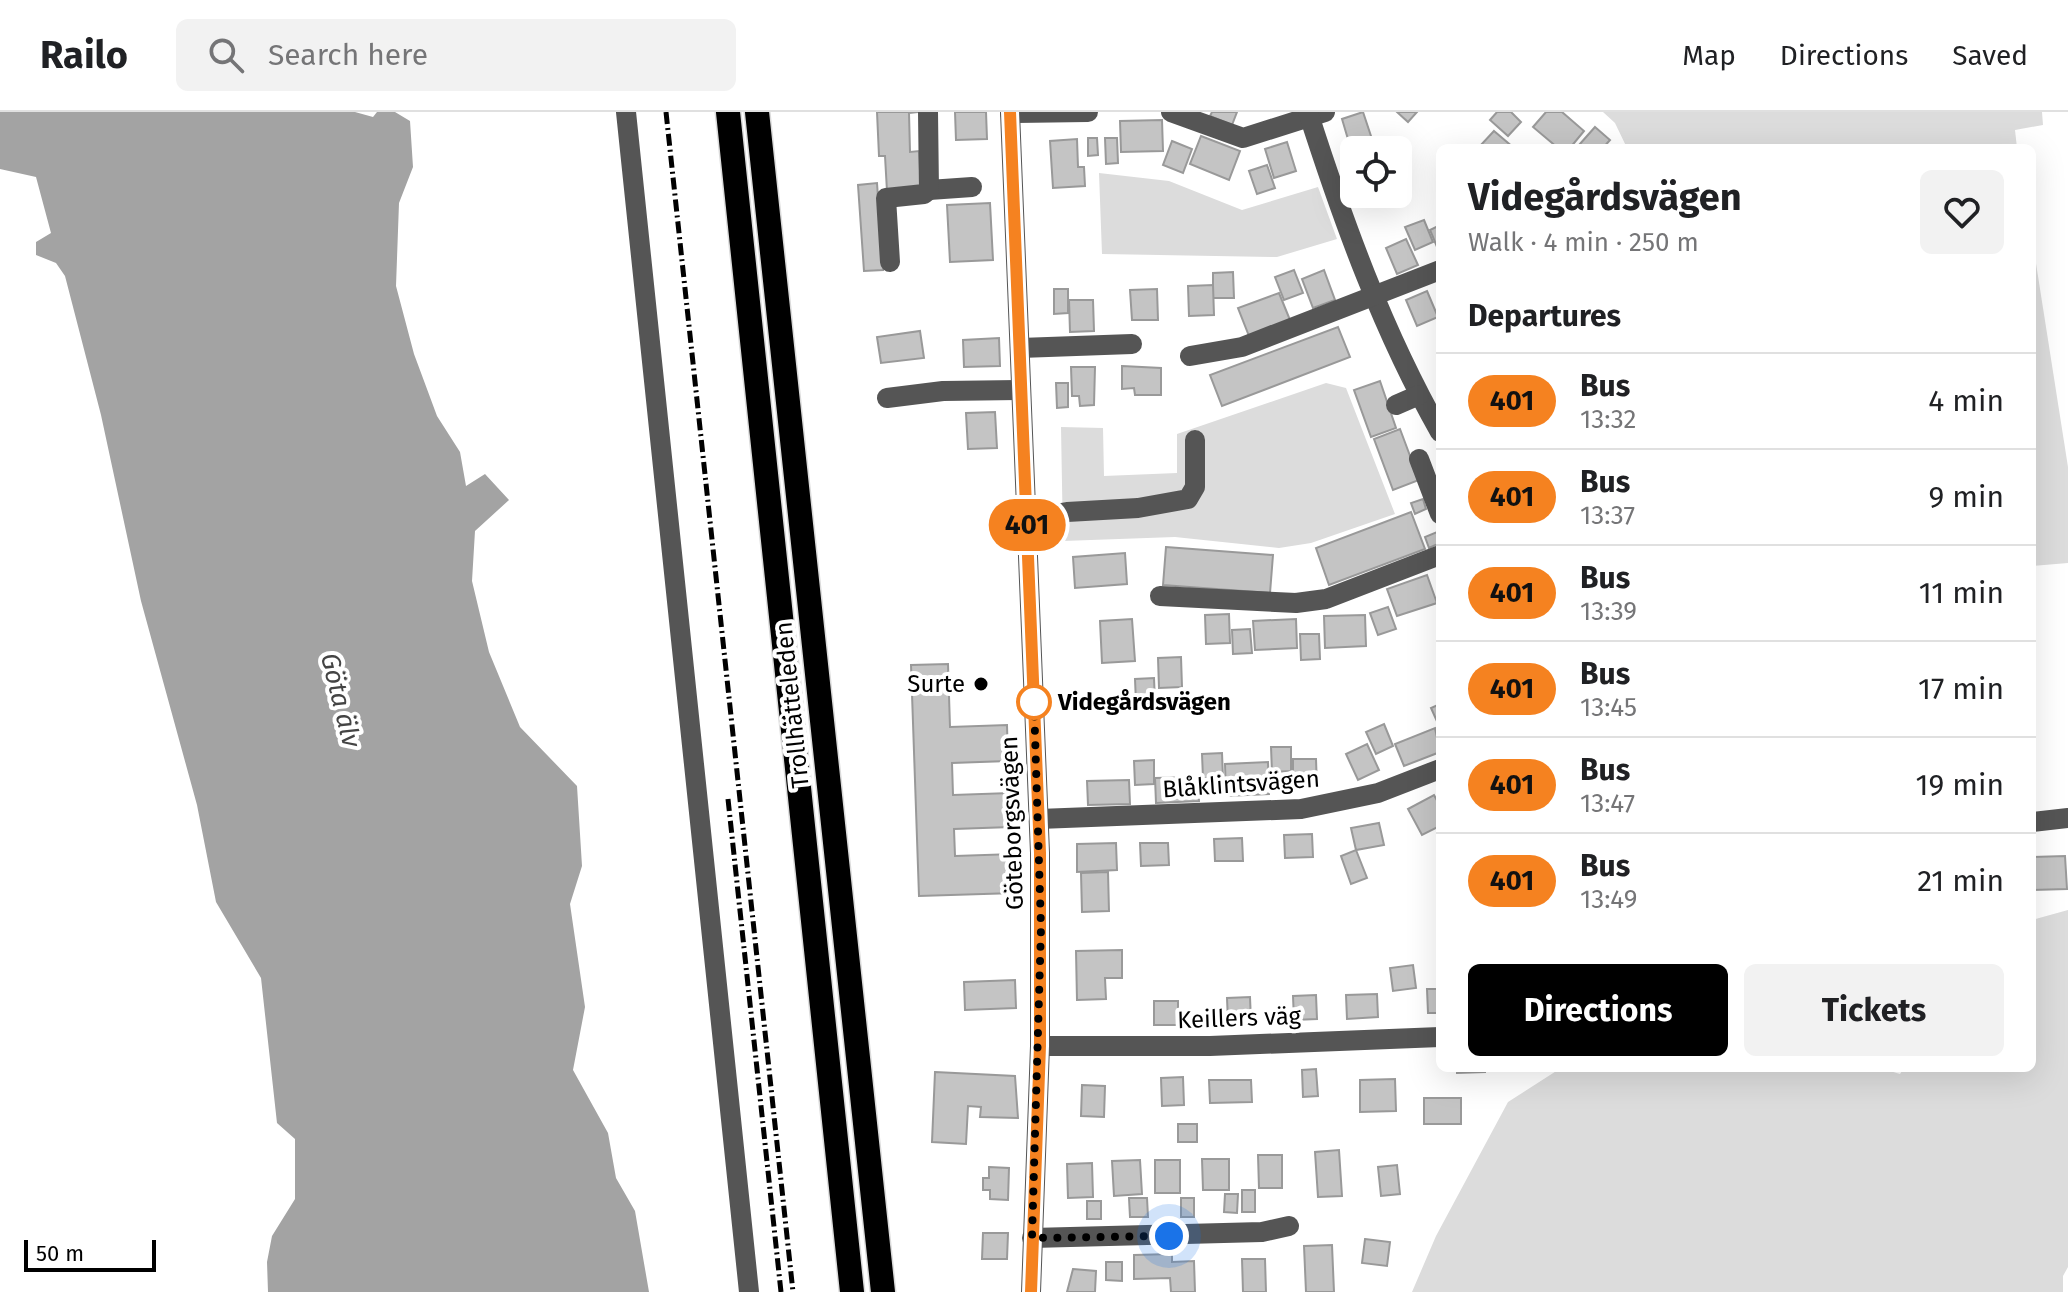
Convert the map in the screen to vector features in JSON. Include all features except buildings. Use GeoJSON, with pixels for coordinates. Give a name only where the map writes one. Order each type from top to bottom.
{"type":"FeatureCollection","features":[{"type":"Feature","properties":{"kind":"highway","name":"Trollhätteleden"},"geometry":{"type":"LineString","coordinates":[[728,112],[852,1292]]}},
{"type":"Feature","properties":{"kind":"highway","name":"Trollhätteleden"},"geometry":{"type":"LineString","coordinates":[[757,112],[883,1292]]}},
{"type":"Feature","properties":{"kind":"highway"},"geometry":{"type":"LineString","coordinates":[[874,1215],[893,1292]]}},
{"type":"Feature","properties":{"kind":"highway"},"geometry":{"type":"LineString","coordinates":[[840,1292],[844,1216]]}},
{"type":"Feature","properties":{"kind":"street"},"geometry":{"type":"LineString","coordinates":[[626,112],[749,1292]]}},
{"type":"Feature","properties":{"kind":"street"},"geometry":{"type":"LineString","coordinates":[[928,112],[929,190]]}},
{"type":"Feature","properties":{"kind":"street"},"geometry":{"type":"LineString","coordinates":[[1010,112],[1088,112]]}},
{"type":"Feature","properties":{"kind":"street","name":"Göteborgsvägen"},"geometry":{"type":"LineString","coordinates":[[1010,112],[1039,819],[1040,1046],[1031,1292]]}},
{"type":"Feature","properties":{"kind":"street"},"geometry":{"type":"LineString","coordinates":[[1171,112],[1243,138],[1315,114],[1374,295],[1419,395],[1436,425]]}},
{"type":"Feature","properties":{"kind":"street"},"geometry":{"type":"LineString","coordinates":[[890,262],[886,198],[924,194],[929,190],[972,187]]}},
{"type":"Feature","properties":{"kind":"street"},"geometry":{"type":"LineString","coordinates":[[1190,356],[1242,347],[1436,272]]}},
{"type":"Feature","properties":{"kind":"street"},"geometry":{"type":"LineString","coordinates":[[1020,348],[1132,344]]}},
{"type":"Feature","properties":{"kind":"street"},"geometry":{"type":"LineString","coordinates":[[887,398],[943,391],[1021,390]]}},
{"type":"Feature","properties":{"kind":"street"},"geometry":{"type":"LineString","coordinates":[[1396,405],[1419,395]]}},
{"type":"Feature","properties":{"kind":"street"},"geometry":{"type":"LineString","coordinates":[[1027,519],[1067,512],[1138,508],[1188,499],[1195,487],[1195,440]]}},
{"type":"Feature","properties":{"kind":"street"},"geometry":{"type":"LineString","coordinates":[[1419,459],[1436,504]]}},
{"type":"Feature","properties":{"kind":"street"},"geometry":{"type":"LineString","coordinates":[[1160,596],[1296,603],[1326,599],[1436,557]]}},
{"type":"Feature","properties":{"kind":"street","name":"Blåklintsvägen"},"geometry":{"type":"LineString","coordinates":[[1039,819],[1301,809],[1378,793],[1436,771]]}},
{"type":"Feature","properties":{"kind":"street"},"geometry":{"type":"LineString","coordinates":[[2036,822],[2068,818]]}},
{"type":"Feature","properties":{"kind":"street","name":"Keillers väg"},"geometry":{"type":"LineString","coordinates":[[1040,1046],[1210,1046],[1436,1037]]}},
{"type":"Feature","properties":{"kind":"street"},"geometry":{"type":"LineString","coordinates":[[1032,1238],[1262,1232],[1289,1226]]}},
{"type":"Feature","properties":{"kind":"shaded area"},"geometry":{"type":"Polygon","coordinates":[[[1603,112],[2042,112],[2043,125],[2015,130],[2017,144],[1625,144],[1615,123],[1603,112]]]}},
{"type":"Feature","properties":{"kind":"shaded area"},"geometry":{"type":"Polygon","coordinates":[[[1099,173],[1169,181],[1242,210],[1318,187],[1337,239],[1277,257],[1102,254],[1099,173]]]}},
{"type":"Feature","properties":{"kind":"shaded area"},"geometry":{"type":"Polygon","coordinates":[[[2036,263],[2068,467],[2068,563],[2036,566],[2036,263]]]}},
{"type":"Feature","properties":{"kind":"shaded area"},"geometry":{"type":"Polygon","coordinates":[[[1326,383],[1346,388],[1395,514],[1311,543],[1279,548],[1175,537],[1063,541],[1061,427],[1103,428],[1104,476],[1177,473],[1177,434],[1326,383]]]}},
{"type":"Feature","properties":{"kind":"shaded area"},"geometry":{"type":"Polygon","coordinates":[[[2068,910],[2068,1267],[2063,1276],[2063,1292],[1412,1292],[1436,1236],[1508,1102],[1555,1072],[2036,1072],[2036,919],[2068,910]]]}},
{"type":"Feature","properties":{"kind":"water","name":"Göta älv"},"geometry":{"type":"Polygon","coordinates":[[[0,112],[355,112],[373,117],[377,112],[395,112],[410,121],[413,167],[399,203],[396,286],[414,354],[437,416],[460,452],[466,486],[485,474],[509,500],[475,531],[472,581],[489,652],[520,727],[577,786],[582,866],[570,904],[585,1007],[573,1070],[608,1133],[616,1178],[635,1211],[649,1292],[268,1292],[267,1262],[272,1236],[295,1199],[295,1139],[277,1123],[261,978],[216,902],[197,805],[141,601],[101,415],[65,276],[56,263],[36,255],[36,242],[51,233],[36,177],[0,169],[0,112]]]}},
{"type":"Feature","properties":{"kind":"railway"},"geometry":{"type":"LineString","coordinates":[[666,112],[793,1292]]}},
{"type":"Feature","properties":{"kind":"railway"},"geometry":{"type":"LineString","coordinates":[[728,799],[781,1292]]}},
{"type":"Feature","properties":{"kind":"bus line","name":"401"},"geometry":{"type":"LineString","coordinates":[[1010,112],[1040,853],[1040,1046],[1031,1292]]}},
{"type":"Feature","properties":{"kind":"place","name":"Surte"},"geometry":{"type":"Point","coordinates":[981,684]}},
{"type":"Feature","properties":{"kind":"place","name":"Videgårdsvägen"},"geometry":{"type":"Point","coordinates":[1034,702]}},
{"type":"Feature","properties":{"kind":"route"},"geometry":{"type":"LineString","coordinates":[[1034,702],[1041,928],[1040,1046],[1032,1238],[1169,1236]]}}]}
